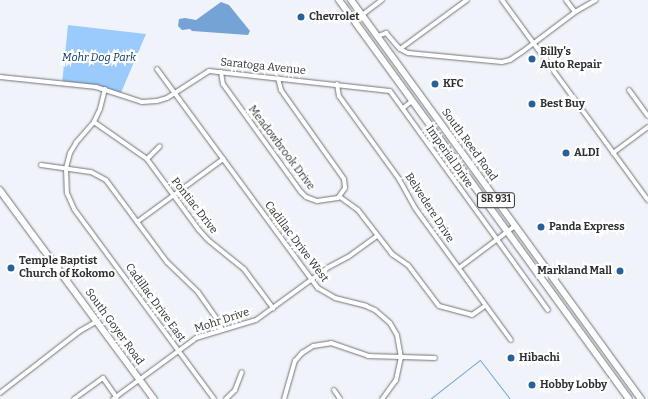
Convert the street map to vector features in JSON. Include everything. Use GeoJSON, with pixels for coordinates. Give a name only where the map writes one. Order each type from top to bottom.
{"type":"FeatureCollection","features":[{"type":"Feature","properties":{"kind":"main road","name":"South Reed Road"},"geometry":{"type":"LineString","coordinates":[[339,0],[629,399]]}},
{"type":"Feature","properties":{"kind":"main road","name":"South Reed Road"},"geometry":{"type":"LineString","coordinates":[[351,0],[641,399]]}},
{"type":"Feature","properties":{"kind":"street"},"geometry":{"type":"LineString","coordinates":[[362,15],[382,0]]}},
{"type":"Feature","properties":{"kind":"street"},"geometry":{"type":"LineString","coordinates":[[400,49],[467,0]]}},
{"type":"Feature","properties":{"kind":"street"},"geometry":{"type":"LineString","coordinates":[[502,0],[648,200]]}},
{"type":"Feature","properties":{"kind":"street"},"geometry":{"type":"LineString","coordinates":[[566,0],[575,12]]}},
{"type":"Feature","properties":{"kind":"street"},"geometry":{"type":"LineString","coordinates":[[378,36],[386,33],[400,49],[408,54],[502,62],[512,59],[575,12],[596,0]]}},
{"type":"Feature","properties":{"kind":"street","name":"Cadillac Drive West"},"geometry":{"type":"LineString","coordinates":[[157,69],[318,288],[328,296],[366,306],[384,316],[397,335],[401,357],[396,380],[382,399]]}},
{"type":"Feature","properties":{"kind":"street","name":"Saratoga Avenue"},"geometry":{"type":"LineString","coordinates":[[0,77],[105,89],[142,102],[157,101],[175,93],[206,72],[221,72],[386,89],[391,92]]}},
{"type":"Feature","properties":{"kind":"street","name":"Meadowbrook Drive"},"geometry":{"type":"LineString","coordinates":[[221,72],[223,84],[301,192],[306,197],[317,201],[334,200],[340,197]]}},
{"type":"Feature","properties":{"kind":"street"},"geometry":{"type":"LineString","coordinates":[[278,78],[281,90],[344,179],[345,188],[340,197],[358,210],[392,254],[408,265],[441,308],[472,315],[486,306]]}},
{"type":"Feature","properties":{"kind":"street","name":"Belvedere Drive"},"geometry":{"type":"LineString","coordinates":[[336,84],[339,96],[399,179],[424,222],[511,340]]}},
{"type":"Feature","properties":{"kind":"street","name":"Cadillac Drive East"},"geometry":{"type":"LineString","coordinates":[[105,89],[100,109],[94,122],[76,142],[66,168],[67,193],[74,208],[214,399]]}},
{"type":"Feature","properties":{"kind":"street"},"geometry":{"type":"LineString","coordinates":[[629,90],[648,116]]}},
{"type":"Feature","properties":{"kind":"street","name":"Imperial Drive"},"geometry":{"type":"LineString","coordinates":[[391,92],[548,310]]}},
{"type":"Feature","properties":{"kind":"street"},"geometry":{"type":"LineString","coordinates":[[403,108],[412,101]]}},
{"type":"Feature","properties":{"kind":"street","name":"Pontiac Drive"},"geometry":{"type":"LineString","coordinates":[[94,122],[147,159],[208,240],[244,269],[273,308]]}},
{"type":"Feature","properties":{"kind":"street"},"geometry":{"type":"LineString","coordinates":[[613,153],[648,127]]}},
{"type":"Feature","properties":{"kind":"street"},"geometry":{"type":"LineString","coordinates":[[147,159],[160,146]]}},
{"type":"Feature","properties":{"kind":"street"},"geometry":{"type":"LineString","coordinates":[[137,222],[223,159]]}},
{"type":"Feature","properties":{"kind":"street"},"geometry":{"type":"LineString","coordinates":[[41,164],[91,172],[102,177],[167,262],[198,292],[217,319],[222,330]]}},
{"type":"Feature","properties":{"kind":"street","name":"South Goyer Road"},"geometry":{"type":"LineString","coordinates":[[0,190],[154,399]]}},
{"type":"Feature","properties":{"kind":"street"},"geometry":{"type":"LineString","coordinates":[[459,268],[515,226]]}},
{"type":"Feature","properties":{"kind":"street","name":"Mohr Drive"},"geometry":{"type":"LineString","coordinates":[[116,398],[139,379],[196,338],[256,320],[311,280],[377,236]]}},
{"type":"Feature","properties":{"kind":"street"},"geometry":{"type":"LineString","coordinates":[[0,392],[80,331],[97,321]]}},
{"type":"Feature","properties":{"kind":"street"},"geometry":{"type":"LineString","coordinates":[[284,399],[295,361],[302,353],[313,346],[331,343],[368,356],[435,358]]}},
{"type":"Feature","properties":{"kind":"street"},"geometry":{"type":"LineString","coordinates":[[226,399],[235,390],[242,372]]}},
{"type":"Feature","properties":{"kind":"street"},"geometry":{"type":"LineString","coordinates":[[74,399],[103,378],[116,398]]}},
{"type":"Feature","properties":{"kind":"street"},"geometry":{"type":"LineString","coordinates":[[334,390],[340,399]]}},
{"type":"Feature","properties":{"kind":"green space","name":"Mohr Dog Park"},"geometry":{"type":"Polygon","coordinates":[[[68,25],[146,34],[120,95],[105,89],[62,84],[68,25]]]}},
{"type":"Feature","properties":{"kind":"shaded area"},"geometry":{"type":"Polygon","coordinates":[[[221,2],[229,5],[250,31],[248,35],[192,31],[190,29],[182,30],[178,26],[179,19],[185,18],[196,20],[221,2]]]}},
{"type":"Feature","properties":{"kind":"waterway"},"geometry":{"type":"LineString","coordinates":[[430,399],[480,360],[510,399]]}},
{"type":"Feature","properties":{"kind":"place","name":"Chevrolet"},"geometry":{"type":"Point","coordinates":[301,17]}},
{"type":"Feature","properties":{"kind":"place","name":"Billy's Auto Repair"},"geometry":{"type":"Point","coordinates":[532,59]}},
{"type":"Feature","properties":{"kind":"place","name":"KFC"},"geometry":{"type":"Point","coordinates":[435,84]}},
{"type":"Feature","properties":{"kind":"place","name":"Best Buy"},"geometry":{"type":"Point","coordinates":[532,104]}},
{"type":"Feature","properties":{"kind":"place","name":"ALDI"},"geometry":{"type":"Point","coordinates":[566,153]}},
{"type":"Feature","properties":{"kind":"place","name":"Panda Express"},"geometry":{"type":"Point","coordinates":[541,227]}},
{"type":"Feature","properties":{"kind":"place","name":"Temple Baptist Church of Kokomo"},"geometry":{"type":"Point","coordinates":[11,268]}},
{"type":"Feature","properties":{"kind":"place","name":"Markland Mall"},"geometry":{"type":"Point","coordinates":[620,271]}},
{"type":"Feature","properties":{"kind":"place","name":"Hibachi"},"geometry":{"type":"Point","coordinates":[511,358]}},
{"type":"Feature","properties":{"kind":"place","name":"Hobby Lobby"},"geometry":{"type":"Point","coordinates":[532,385]}}]}
